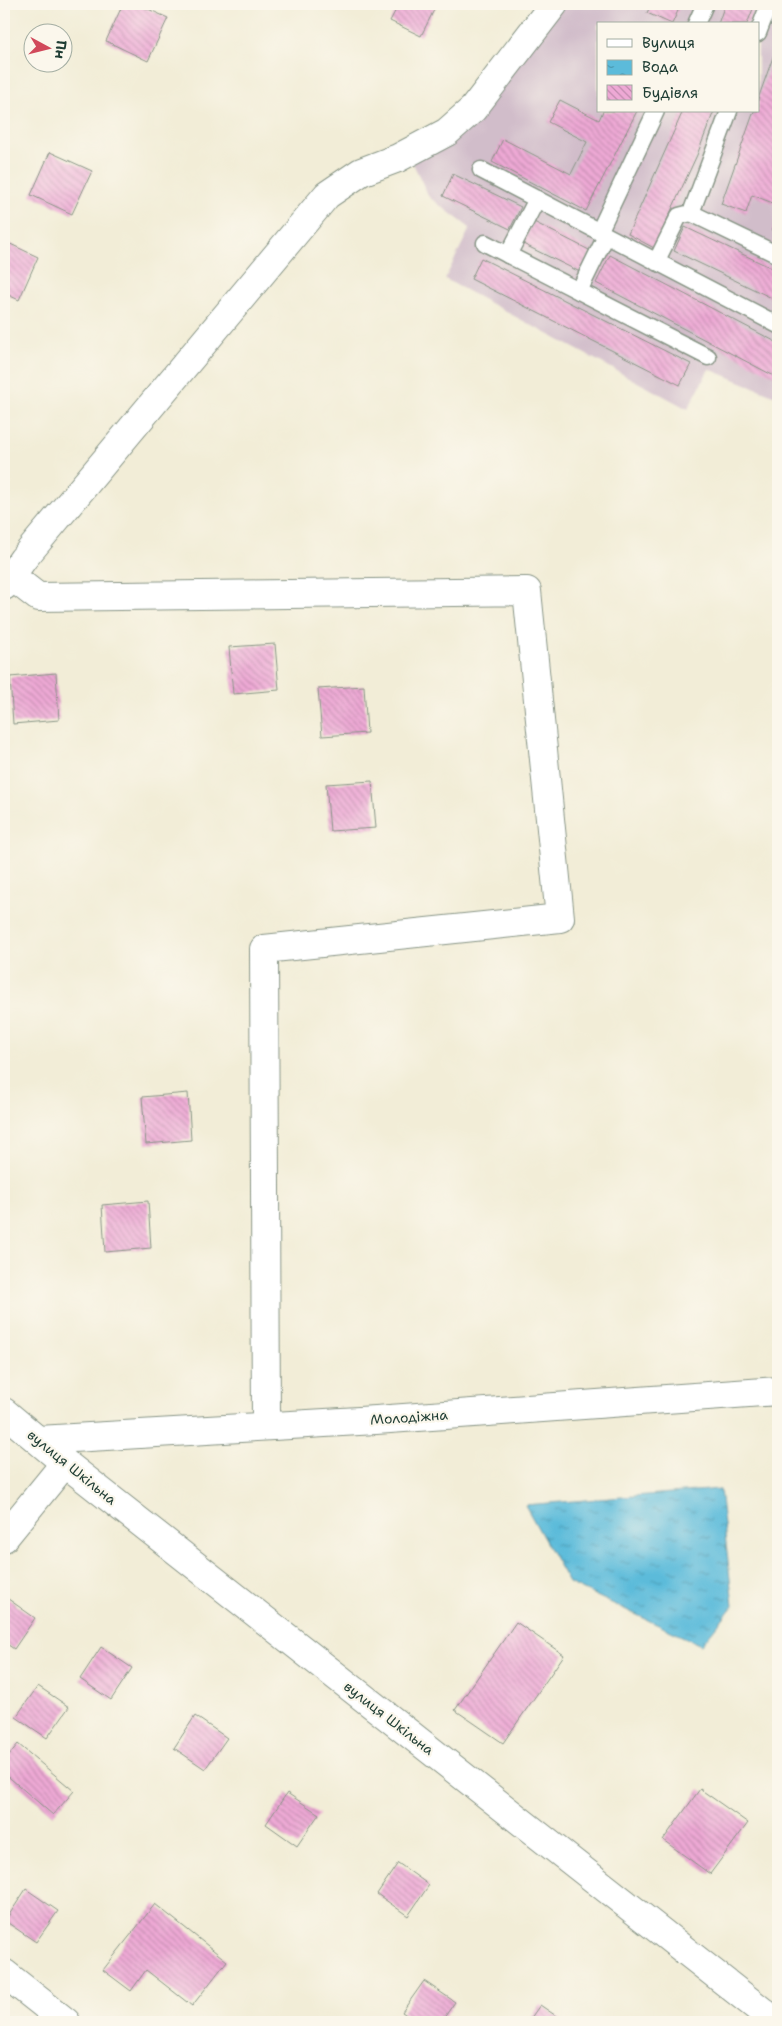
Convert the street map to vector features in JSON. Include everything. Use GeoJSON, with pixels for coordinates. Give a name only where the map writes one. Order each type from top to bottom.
{"type":"FeatureCollection","features":[{"type":"Feature","properties":{"kind":"street"},"geometry":{"type":"LineString","coordinates":[[266,1426],[264,949],[560,918],[527,592],[38,597],[7,581],[23,559],[327,195],[361,172],[398,158],[447,132],[473,109],[554,4]]}},
{"type":"Feature","properties":{"kind":"street","name":"Молодіжна"},"geometry":{"type":"LineString","coordinates":[[39,1440],[778,1391]]}},
{"type":"Feature","properties":{"kind":"street","name":"вулиця Шкільна"},"geometry":{"type":"LineString","coordinates":[[4,1412],[65,1463],[776,2022]]}},
{"type":"Feature","properties":{"kind":"street"},"geometry":{"type":"LineString","coordinates":[[4,1538],[65,1463]]}},
{"type":"Feature","properties":{"kind":"street"},"geometry":{"type":"LineString","coordinates":[[4,1973],[66,2022]]}},
{"type":"Feature","properties":{"kind":"lane"},"geometry":{"type":"LineString","coordinates":[[697,22],[705,4]]}},
{"type":"Feature","properties":{"kind":"lane"},"geometry":{"type":"LineString","coordinates":[[760,28],[769,4]]}},
{"type":"Feature","properties":{"kind":"lane"},"geometry":{"type":"LineString","coordinates":[[579,291],[656,112]]}},
{"type":"Feature","properties":{"kind":"lane"},"geometry":{"type":"LineString","coordinates":[[691,212],[729,112]]}},
{"type":"Feature","properties":{"kind":"lane"},"geometry":{"type":"LineString","coordinates":[[481,170],[778,326]]}},
{"type":"Feature","properties":{"kind":"lane"},"geometry":{"type":"LineString","coordinates":[[508,254],[537,199]]}},
{"type":"Feature","properties":{"kind":"lane"},"geometry":{"type":"LineString","coordinates":[[656,262],[679,216],[691,212],[778,255]]}},
{"type":"Feature","properties":{"kind":"lane"},"geometry":{"type":"LineString","coordinates":[[485,243],[708,357]]}},
{"type":"Feature","properties":{"kind":"shaded area"},"geometry":{"type":"Polygon","coordinates":[[[554,4],[778,4],[778,397],[709,369],[688,409],[445,279],[470,228],[429,197],[408,153],[422,146],[554,4]]]}},
{"type":"Feature","properties":{"kind":"water"},"geometry":{"type":"Polygon","coordinates":[[[720,1489],[733,1606],[701,1645],[569,1583],[525,1505],[720,1489]]]}},
{"type":"Feature","properties":{"kind":"building"},"geometry":{"type":"Polygon","coordinates":[[[123,4],[137,4],[168,18],[148,61],[106,41],[123,4]]]}},
{"type":"Feature","properties":{"kind":"building"},"geometry":{"type":"Polygon","coordinates":[[[399,4],[426,4],[435,8],[421,36],[390,21],[399,4]]]}},
{"type":"Feature","properties":{"kind":"building"},"geometry":{"type":"Polygon","coordinates":[[[651,4],[681,4],[673,22],[667,22],[647,13],[651,4]]]}},
{"type":"Feature","properties":{"kind":"building"},"geometry":{"type":"Polygon","coordinates":[[[725,4],[755,4],[748,22],[719,22],[725,4]]]}},
{"type":"Feature","properties":{"kind":"building"},"geometry":{"type":"Polygon","coordinates":[[[778,43],[778,205],[752,195],[746,213],[721,204],[754,112],[760,112],[760,93],[778,43]]]}},
{"type":"Feature","properties":{"kind":"building"},"geometry":{"type":"Polygon","coordinates":[[[560,100],[599,120],[603,112],[636,112],[586,211],[492,162],[503,139],[571,174],[587,142],[548,122],[560,100]]]}},
{"type":"Feature","properties":{"kind":"building"},"geometry":{"type":"Polygon","coordinates":[[[683,112],[714,112],[697,155],[654,248],[628,234],[683,112]]]}},
{"type":"Feature","properties":{"kind":"building"},"geometry":{"type":"Polygon","coordinates":[[[50,152],[92,171],[72,214],[31,195],[50,152]]]}},
{"type":"Feature","properties":{"kind":"building"},"geometry":{"type":"Polygon","coordinates":[[[453,174],[521,207],[510,229],[443,196],[453,174]]]}},
{"type":"Feature","properties":{"kind":"building"},"geometry":{"type":"Polygon","coordinates":[[[778,212],[778,233],[772,231],[778,212]]]}},
{"type":"Feature","properties":{"kind":"building"},"geometry":{"type":"Polygon","coordinates":[[[534,222],[591,251],[580,272],[523,244],[534,222]]]}},
{"type":"Feature","properties":{"kind":"building"},"geometry":{"type":"Polygon","coordinates":[[[685,227],[778,271],[778,301],[674,251],[685,227]]]}},
{"type":"Feature","properties":{"kind":"building"},"geometry":{"type":"Polygon","coordinates":[[[4,241],[38,257],[19,300],[4,293],[4,241]]]}},
{"type":"Feature","properties":{"kind":"building"},"geometry":{"type":"Polygon","coordinates":[[[610,255],[778,343],[778,378],[596,283],[610,255]]]}},
{"type":"Feature","properties":{"kind":"building"},"geometry":{"type":"Polygon","coordinates":[[[481,258],[691,364],[680,385],[471,279],[481,258]]]}},
{"type":"Feature","properties":{"kind":"building"},"geometry":{"type":"Polygon","coordinates":[[[275,644],[279,690],[233,694],[229,647],[275,644]]]}},
{"type":"Feature","properties":{"kind":"building"},"geometry":{"type":"Polygon","coordinates":[[[56,673],[59,720],[13,724],[10,677],[56,673]]]}},
{"type":"Feature","properties":{"kind":"building"},"geometry":{"type":"Polygon","coordinates":[[[364,686],[367,733],[322,736],[318,689],[364,686]]]}},
{"type":"Feature","properties":{"kind":"building"},"geometry":{"type":"Polygon","coordinates":[[[372,781],[376,828],[330,831],[326,784],[372,781]]]}},
{"type":"Feature","properties":{"kind":"building"},"geometry":{"type":"Polygon","coordinates":[[[188,1093],[191,1140],[146,1144],[142,1097],[188,1093]]]}},
{"type":"Feature","properties":{"kind":"building"},"geometry":{"type":"Polygon","coordinates":[[[148,1201],[151,1248],[105,1252],[102,1205],[148,1201]]]}},
{"type":"Feature","properties":{"kind":"building"},"geometry":{"type":"Polygon","coordinates":[[[4,1596],[35,1618],[14,1649],[4,1642],[4,1596]]]}},
{"type":"Feature","properties":{"kind":"building"},"geometry":{"type":"Polygon","coordinates":[[[516,1622],[564,1655],[503,1743],[455,1710],[516,1622]]]}},
{"type":"Feature","properties":{"kind":"building"},"geometry":{"type":"Polygon","coordinates":[[[101,1647],[132,1668],[111,1700],[80,1679],[101,1647]]]}},
{"type":"Feature","properties":{"kind":"building"},"geometry":{"type":"Polygon","coordinates":[[[38,1686],[69,1707],[47,1738],[16,1717],[38,1686]]]}},
{"type":"Feature","properties":{"kind":"building"},"geometry":{"type":"Polygon","coordinates":[[[195,1716],[227,1738],[205,1769],[174,1748],[195,1716]]]}},
{"type":"Feature","properties":{"kind":"building"},"geometry":{"type":"Polygon","coordinates":[[[18,1744],[74,1791],[53,1815],[4,1773],[4,1761],[18,1744]]]}},
{"type":"Feature","properties":{"kind":"building"},"geometry":{"type":"Polygon","coordinates":[[[700,1789],[748,1823],[710,1874],[663,1840],[700,1789]]]}},
{"type":"Feature","properties":{"kind":"building"},"geometry":{"type":"Polygon","coordinates":[[[287,1793],[319,1814],[297,1846],[266,1824],[287,1793]]]}},
{"type":"Feature","properties":{"kind":"building"},"geometry":{"type":"Polygon","coordinates":[[[398,1863],[429,1885],[408,1916],[377,1894],[398,1863]]]}},
{"type":"Feature","properties":{"kind":"building"},"geometry":{"type":"Polygon","coordinates":[[[26,1889],[58,1911],[36,1942],[5,1921],[26,1889]]]}},
{"type":"Feature","properties":{"kind":"building"},"geometry":{"type":"Polygon","coordinates":[[[155,1904],[227,1961],[192,2006],[146,1970],[131,1991],[103,1970],[155,1904]]]}},
{"type":"Feature","properties":{"kind":"building"},"geometry":{"type":"Polygon","coordinates":[[[424,1981],[455,2002],[441,2022],[417,2022],[402,2012],[424,1981]]]}},
{"type":"Feature","properties":{"kind":"building"},"geometry":{"type":"Polygon","coordinates":[[[540,2005],[565,2022],[528,2022],[540,2005]]]}}]}
